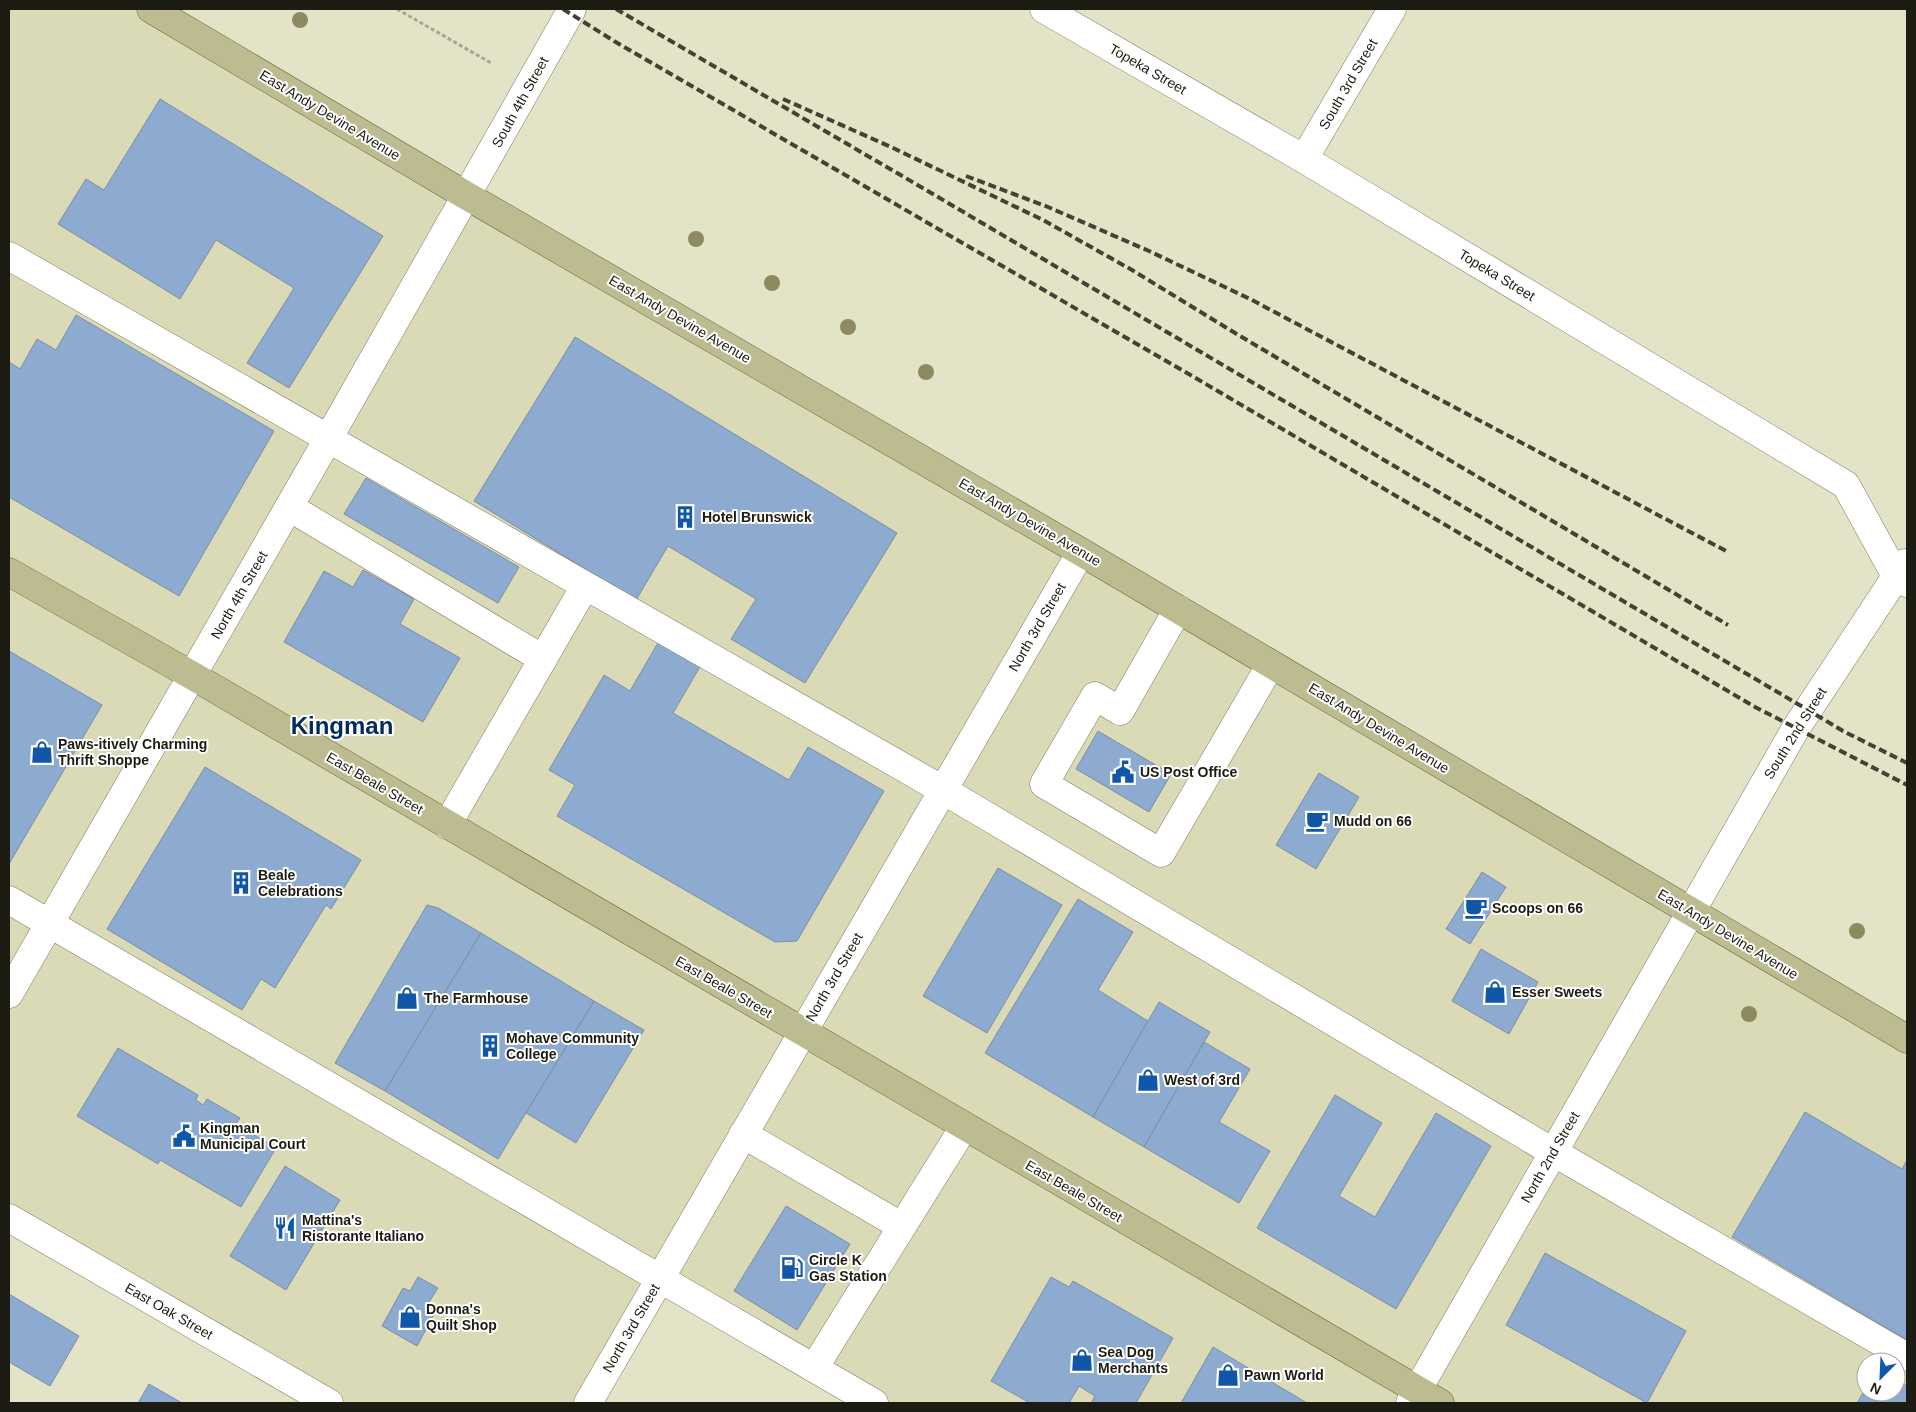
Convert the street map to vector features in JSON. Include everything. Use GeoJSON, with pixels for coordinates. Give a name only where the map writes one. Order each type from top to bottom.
{"type":"FeatureCollection","features":[{"type":"Feature","properties":{"kind":"main road","name":"East Andy Devine Avenue"},"geometry":{"type":"LineString","coordinates":[[151,9],[467,196],[1081,552],[1907,1039]]}},
{"type":"Feature","properties":{"kind":"main road","name":"East Beale Street"},"geometry":{"type":"LineString","coordinates":[[9,572],[193,676],[802,1032],[1422,1399]]}},
{"type":"Feature","properties":{"kind":"street","name":"South 4th Street"},"geometry":{"type":"LineString","coordinates":[[467,196],[572,9]]}},
{"type":"Feature","properties":{"kind":"street","name":"Topeka Street"},"geometry":{"type":"LineString","coordinates":[[1044,9],[1304,159],[1846,484],[1904,574]]}},
{"type":"Feature","properties":{"kind":"street","name":"South 3rd Street"},"geometry":{"type":"LineString","coordinates":[[1304,159],[1392,9]]}},
{"type":"Feature","properties":{"kind":"street","name":"North 4th Street"},"geometry":{"type":"LineString","coordinates":[[9,994],[467,196]]}},
{"type":"Feature","properties":{"kind":"street"},"geometry":{"type":"LineString","coordinates":[[9,256],[942,790],[1553,1152],[1907,1357]]}},
{"type":"Feature","properties":{"kind":"street"},"geometry":{"type":"LineString","coordinates":[[289,507],[543,659]]}},
{"type":"Feature","properties":{"kind":"street","name":"North 3rd Street"},"geometry":{"type":"LineString","coordinates":[[588,1403],[1081,552]]}},
{"type":"Feature","properties":{"kind":"street","name":"South 2nd Street"},"geometry":{"type":"LineString","coordinates":[[1690,912],[1796,728],[1904,574]]}},
{"type":"Feature","properties":{"kind":"street"},"geometry":{"type":"LineString","coordinates":[[447,825],[585,586]]}},
{"type":"Feature","properties":{"kind":"street"},"geometry":{"type":"LineString","coordinates":[[1178,609],[1120,711],[1095,696],[1044,784],[1161,853],[1270,664]]}},
{"type":"Feature","properties":{"kind":"street"},"geometry":{"type":"LineString","coordinates":[[9,900],[874,1403]]}},
{"type":"Feature","properties":{"kind":"street","name":"North 2nd Street"},"geometry":{"type":"LineString","coordinates":[[1422,1399],[1553,1152],[1690,912]]}},
{"type":"Feature","properties":{"kind":"street"},"geometry":{"type":"LineString","coordinates":[[814,1368],[964,1127]]}},
{"type":"Feature","properties":{"kind":"street"},"geometry":{"type":"LineString","coordinates":[[743,1134],[902,1226]]}},
{"type":"Feature","properties":{"kind":"street","name":"East Oak Street"},"geometry":{"type":"LineString","coordinates":[[9,1218],[329,1403]]}},
{"type":"Feature","properties":{"kind":"path"},"geometry":{"type":"LineString","coordinates":[[397,9],[491,63]]}},
{"type":"Feature","properties":{"kind":"shaded area"},"geometry":{"type":"Polygon","coordinates":[[[9,9],[151,9],[1907,1038],[1907,1403],[873,1403],[660,1279],[588,1403],[329,1403],[9,1218],[9,9]]]}},
{"type":"Feature","properties":{"kind":"building"},"geometry":{"type":"Polygon","coordinates":[[[160,99],[383,236],[289,388],[247,363],[294,288],[216,240],[180,299],[58,224],[86,179],[104,190],[160,99]]]}},
{"type":"Feature","properties":{"kind":"building"},"geometry":{"type":"Polygon","coordinates":[[[76,315],[274,431],[179,596],[9,497],[9,362],[20,369],[37,339],[56,350],[76,315]]]}},
{"type":"Feature","properties":{"kind":"building","name":"Hotel Brunswick"},"geometry":{"type":"Polygon","coordinates":[[[575,337],[897,533],[805,683],[731,639],[756,599],[668,546],[636,600],[474,501],[575,337]]]}},
{"type":"Feature","properties":{"kind":"building"},"geometry":{"type":"Polygon","coordinates":[[[366,478],[519,567],[498,603],[344,514],[366,478]]]}},
{"type":"Feature","properties":{"kind":"building"},"geometry":{"type":"Polygon","coordinates":[[[363,570],[414,599],[400,624],[460,658],[423,722],[284,642],[324,571],[353,587],[363,570]]]}},
{"type":"Feature","properties":{"kind":"building"},"geometry":{"type":"Polygon","coordinates":[[[659,641],[701,665],[673,713],[789,780],[808,747],[884,791],[797,941],[775,942],[557,816],[575,785],[549,770],[604,675],[630,691],[659,641]]]}},
{"type":"Feature","properties":{"kind":"building","name":"Paws-itively Charming Thrift Shoppe"},"geometry":{"type":"Polygon","coordinates":[[[9,651],[102,705],[9,864],[9,651]]]}},
{"type":"Feature","properties":{"kind":"building","name":"US Post Office"},"geometry":{"type":"Polygon","coordinates":[[[1098,731],[1171,774],[1149,812],[1076,769],[1098,731]]]}},
{"type":"Feature","properties":{"kind":"building","name":"Beale Celebrations"},"geometry":{"type":"Polygon","coordinates":[[[205,767],[361,860],[331,909],[326,905],[275,988],[261,979],[242,1010],[107,929],[205,767]]]}},
{"type":"Feature","properties":{"kind":"building","name":"Mudd on 66"},"geometry":{"type":"Polygon","coordinates":[[[1319,773],[1359,797],[1316,869],[1276,845],[1319,773]]]}},
{"type":"Feature","properties":{"kind":"building"},"geometry":{"type":"Polygon","coordinates":[[[998,868],[1062,905],[987,1033],[923,996],[998,868]]]}},
{"type":"Feature","properties":{"kind":"building","name":"Scoops on 66"},"geometry":{"type":"Polygon","coordinates":[[[1482,872],[1506,887],[1470,944],[1446,929],[1482,872]]]}},
{"type":"Feature","properties":{"kind":"building"},"geometry":{"type":"Polygon","coordinates":[[[1078,899],[1133,932],[1098,990],[1148,1021],[1093,1117],[985,1053],[1078,899]]]}},
{"type":"Feature","properties":{"kind":"building","name":"The Farmhouse"},"geometry":{"type":"Polygon","coordinates":[[[427,905],[438,908],[481,933],[385,1091],[335,1063],[427,905]]]}},
{"type":"Feature","properties":{"kind":"building","name":"Mohave Community College"},"geometry":{"type":"Polygon","coordinates":[[[481,933],[594,1001],[498,1159],[385,1091],[481,933]]]}},
{"type":"Feature","properties":{"kind":"building","name":"Esser Sweets"},"geometry":{"type":"Polygon","coordinates":[[[1481,949],[1538,982],[1509,1034],[1452,1001],[1481,949]]]}},
{"type":"Feature","properties":{"kind":"building"},"geometry":{"type":"Polygon","coordinates":[[[594,1001],[644,1030],[576,1143],[526,1113],[594,1001]]]}},
{"type":"Feature","properties":{"kind":"building","name":"West of 3rd"},"geometry":{"type":"Polygon","coordinates":[[[1159,1002],[1210,1032],[1144,1147],[1093,1117],[1159,1002]]]}},
{"type":"Feature","properties":{"kind":"building"},"geometry":{"type":"Polygon","coordinates":[[[1204,1042],[1250,1069],[1219,1122],[1270,1151],[1239,1203],[1144,1147],[1204,1042]]]}},
{"type":"Feature","properties":{"kind":"building","name":"Kingman Municipal Court"},"geometry":{"type":"Polygon","coordinates":[[[118,1048],[198,1095],[196,1100],[203,1105],[207,1099],[240,1118],[236,1124],[276,1148],[241,1207],[160,1160],[158,1164],[77,1116],[118,1048]]]}},
{"type":"Feature","properties":{"kind":"building"},"geometry":{"type":"Polygon","coordinates":[[[1335,1095],[1382,1123],[1339,1196],[1375,1217],[1436,1113],[1491,1146],[1396,1309],[1257,1228],[1335,1095]]]}},
{"type":"Feature","properties":{"kind":"building"},"geometry":{"type":"Polygon","coordinates":[[[1805,1112],[1902,1169],[1907,1160],[1907,1340],[1732,1237],[1805,1112]]]}},
{"type":"Feature","properties":{"kind":"building","name":"Mattina's Ristorante Italiano"},"geometry":{"type":"Polygon","coordinates":[[[285,1166],[340,1200],[286,1290],[230,1256],[285,1166]]]}},
{"type":"Feature","properties":{"kind":"building","name":"Circle K Gas Station"},"geometry":{"type":"Polygon","coordinates":[[[786,1206],[850,1244],[797,1330],[734,1291],[786,1206]]]}},
{"type":"Feature","properties":{"kind":"building"},"geometry":{"type":"Polygon","coordinates":[[[1545,1253],[1686,1331],[1647,1403],[1506,1325],[1545,1253]]]}},
{"type":"Feature","properties":{"kind":"building","name":"Donna's Quilt Shop"},"geometry":{"type":"Polygon","coordinates":[[[418,1277],[438,1288],[429,1302],[438,1307],[417,1346],[382,1326],[403,1288],[410,1291],[418,1277]]]}},
{"type":"Feature","properties":{"kind":"building","name":"Sea Dog Merchants"},"geometry":{"type":"Polygon","coordinates":[[[1051,1277],[1069,1287],[1073,1281],[1173,1338],[1136,1403],[1091,1403],[1095,1396],[1079,1386],[1069,1403],[1030,1403],[991,1381],[1051,1277]]]}},
{"type":"Feature","properties":{"kind":"building"},"geometry":{"type":"Polygon","coordinates":[[[9,1294],[79,1336],[50,1386],[9,1362],[9,1294]]]}},
{"type":"Feature","properties":{"kind":"building","name":"Pawn World"},"geometry":{"type":"Polygon","coordinates":[[[1213,1347],[1307,1403],[1181,1403],[1213,1347]]]}},
{"type":"Feature","properties":{"kind":"building"},"geometry":{"type":"Polygon","coordinates":[[[149,1384],[182,1403],[138,1403],[149,1384]]]}},
{"type":"Feature","properties":{"kind":"building"},"geometry":{"type":"Polygon","coordinates":[[[1907,1386],[1907,1403],[1857,1403],[1906,1402],[1907,1386]]]}},
{"type":"Feature","properties":{"kind":"railway"},"geometry":{"type":"LineString","coordinates":[[563,9],[614,41],[1199,380],[1755,707],[1907,785]]}},
{"type":"Feature","properties":{"kind":"railway"},"geometry":{"type":"LineString","coordinates":[[616,9],[1843,731],[1907,763]]}},
{"type":"Feature","properties":{"kind":"railway"},"geometry":{"type":"LineString","coordinates":[[783,99],[891,147],[1043,220],[1132,270],[1728,625]]}},
{"type":"Feature","properties":{"kind":"railway"},"geometry":{"type":"LineString","coordinates":[[966,176],[1048,207],[1149,251],[1250,299],[1728,552]]}},
{"type":"Feature","properties":{"kind":"place","name":"Hotel Brunswick"},"geometry":{"type":"Point","coordinates":[685,517]}},
{"type":"Feature","properties":{"kind":"place","name":"Paws-itively Charming Thrift Shoppe"},"geometry":{"type":"Point","coordinates":[42,752]}},
{"type":"Feature","properties":{"kind":"place","name":"US Post Office"},"geometry":{"type":"Point","coordinates":[1123,772]}},
{"type":"Feature","properties":{"kind":"place","name":"Mudd on 66"},"geometry":{"type":"Point","coordinates":[1317,821]}},
{"type":"Feature","properties":{"kind":"place","name":"Beale Celebrations"},"geometry":{"type":"Point","coordinates":[241,883]}},
{"type":"Feature","properties":{"kind":"place","name":"Scoops on 66"},"geometry":{"type":"Point","coordinates":[1476,908]}},
{"type":"Feature","properties":{"kind":"place","name":"Esser Sweets"},"geometry":{"type":"Point","coordinates":[1495,992]}},
{"type":"Feature","properties":{"kind":"place","name":"The Farmhouse"},"geometry":{"type":"Point","coordinates":[407,998]}},
{"type":"Feature","properties":{"kind":"place","name":"Mohave Community College"},"geometry":{"type":"Point","coordinates":[490,1046]}},
{"type":"Feature","properties":{"kind":"place","name":"West of 3rd"},"geometry":{"type":"Point","coordinates":[1148,1080]}},
{"type":"Feature","properties":{"kind":"place","name":"Kingman Municipal Court"},"geometry":{"type":"Point","coordinates":[184,1136]}},
{"type":"Feature","properties":{"kind":"place","name":"Mattina's Ristorante Italiano"},"geometry":{"type":"Point","coordinates":[285,1228]}},
{"type":"Feature","properties":{"kind":"place","name":"Circle K Gas Station"},"geometry":{"type":"Point","coordinates":[792,1268]}},
{"type":"Feature","properties":{"kind":"place","name":"Donna's Quilt Shop"},"geometry":{"type":"Point","coordinates":[410,1317]}},
{"type":"Feature","properties":{"kind":"place","name":"Sea Dog Merchants"},"geometry":{"type":"Point","coordinates":[1082,1360]}},
{"type":"Feature","properties":{"kind":"place","name":"Pawn World"},"geometry":{"type":"Point","coordinates":[1228,1375]}},
{"type":"Feature","properties":{"kind":"district","name":"Kingman"},"geometry":{"type":"Point","coordinates":[342,725]}}]}
